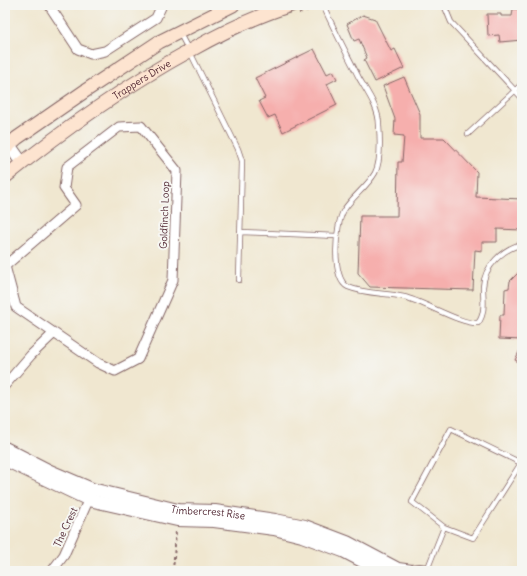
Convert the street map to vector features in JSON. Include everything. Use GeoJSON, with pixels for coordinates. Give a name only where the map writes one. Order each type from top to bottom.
{"type":"FeatureCollection","features":[{"type":"Feature","properties":{"kind":"main road"},"geometry":{"type":"LineString","coordinates":[[7,144],[159,42],[233,5]]}},
{"type":"Feature","properties":{"kind":"main road","name":"Trappers Drive"},"geometry":{"type":"LineString","coordinates":[[7,172],[22,164],[95,110],[168,62],[247,21],[287,7]]}},
{"type":"Feature","properties":{"kind":"street"},"geometry":{"type":"LineString","coordinates":[[49,5],[78,49],[91,54],[105,51],[156,18],[162,5]]}},
{"type":"Feature","properties":{"kind":"street","name":"Goldfinch Loop"},"geometry":{"type":"LineString","coordinates":[[141,126],[177,171],[173,280],[138,359],[116,371],[98,363],[54,333],[16,307],[6,266],[76,205],[64,188],[67,167],[119,127],[141,126]]}},
{"type":"Feature","properties":{"kind":"street"},"geometry":{"type":"LineString","coordinates":[[7,144],[22,164]]}},
{"type":"Feature","properties":{"kind":"street"},"geometry":{"type":"LineString","coordinates":[[5,385],[30,355],[54,333]]}},
{"type":"Feature","properties":{"kind":"street","name":"Timbercrest Rise"},"geometry":{"type":"LineString","coordinates":[[5,448],[91,494],[178,510],[215,511],[304,526],[347,542],[398,569],[426,571]]}},
{"type":"Feature","properties":{"kind":"street","name":"Timbercrest Rise"},"geometry":{"type":"LineString","coordinates":[[5,460],[91,494],[177,520],[214,521],[274,529],[302,536],[343,551],[381,571]]}},
{"type":"Feature","properties":{"kind":"street","name":"The Crest"},"geometry":{"type":"LineString","coordinates":[[52,571],[64,555],[91,494]]}},
{"type":"Feature","properties":{"kind":"lane"},"geometry":{"type":"LineString","coordinates":[[321,5],[373,103],[378,115],[379,124],[378,162],[375,172],[344,210],[339,219],[337,236],[338,271],[341,281],[347,286],[367,292],[413,299],[475,324],[481,320],[483,285],[486,272],[493,262],[506,252],[522,244]]}},
{"type":"Feature","properties":{"kind":"lane"},"geometry":{"type":"LineString","coordinates":[[444,5],[451,22],[522,98]]}},
{"type":"Feature","properties":{"kind":"lane"},"geometry":{"type":"LineString","coordinates":[[179,32],[238,149],[242,161],[239,280]]}},
{"type":"Feature","properties":{"kind":"lane"},"geometry":{"type":"LineString","coordinates":[[468,134],[522,84]]}},
{"type":"Feature","properties":{"kind":"lane"},"geometry":{"type":"LineString","coordinates":[[240,232],[337,236]]}},
{"type":"Feature","properties":{"kind":"lane"},"geometry":{"type":"LineString","coordinates":[[451,429],[521,463],[473,538],[444,527],[412,502],[451,429]]}},
{"type":"Feature","properties":{"kind":"lane"},"geometry":{"type":"LineString","coordinates":[[426,571],[444,527]]}},
{"type":"Feature","properties":{"kind":"path"},"geometry":{"type":"LineString","coordinates":[[287,7],[321,5]]}},
{"type":"Feature","properties":{"kind":"path"},"geometry":{"type":"LineString","coordinates":[[173,571],[177,520]]}},
{"type":"Feature","properties":{"kind":"building"},"geometry":{"type":"Polygon","coordinates":[[[513,9],[520,9],[522,12],[522,40],[500,42],[499,35],[488,36],[487,14],[512,16],[513,9]]]}},
{"type":"Feature","properties":{"kind":"building"},"geometry":{"type":"Polygon","coordinates":[[[363,15],[375,19],[391,51],[395,49],[404,68],[375,82],[364,60],[367,58],[359,39],[354,41],[347,24],[363,15]]]}},
{"type":"Feature","properties":{"kind":"building"},"geometry":{"type":"Polygon","coordinates":[[[314,49],[327,74],[333,71],[337,79],[327,84],[337,105],[283,132],[275,115],[268,118],[259,101],[265,98],[255,78],[314,49]]]}},
{"type":"Feature","properties":{"kind":"building"},"geometry":{"type":"Polygon","coordinates":[[[404,77],[420,114],[420,138],[444,138],[477,172],[476,197],[522,199],[522,230],[497,229],[497,242],[482,242],[482,251],[475,250],[473,290],[370,287],[358,273],[360,216],[397,216],[398,162],[402,162],[404,136],[394,135],[395,119],[383,86],[404,77]]]}},
{"type":"Feature","properties":{"kind":"building"},"geometry":{"type":"Polygon","coordinates":[[[522,269],[522,340],[499,339],[500,315],[504,315],[505,289],[509,288],[510,281],[522,269]]]}},
{"type":"Feature","properties":{"kind":"building"},"geometry":{"type":"Polygon","coordinates":[[[522,346],[522,364],[515,360],[522,346]]]}}]}
